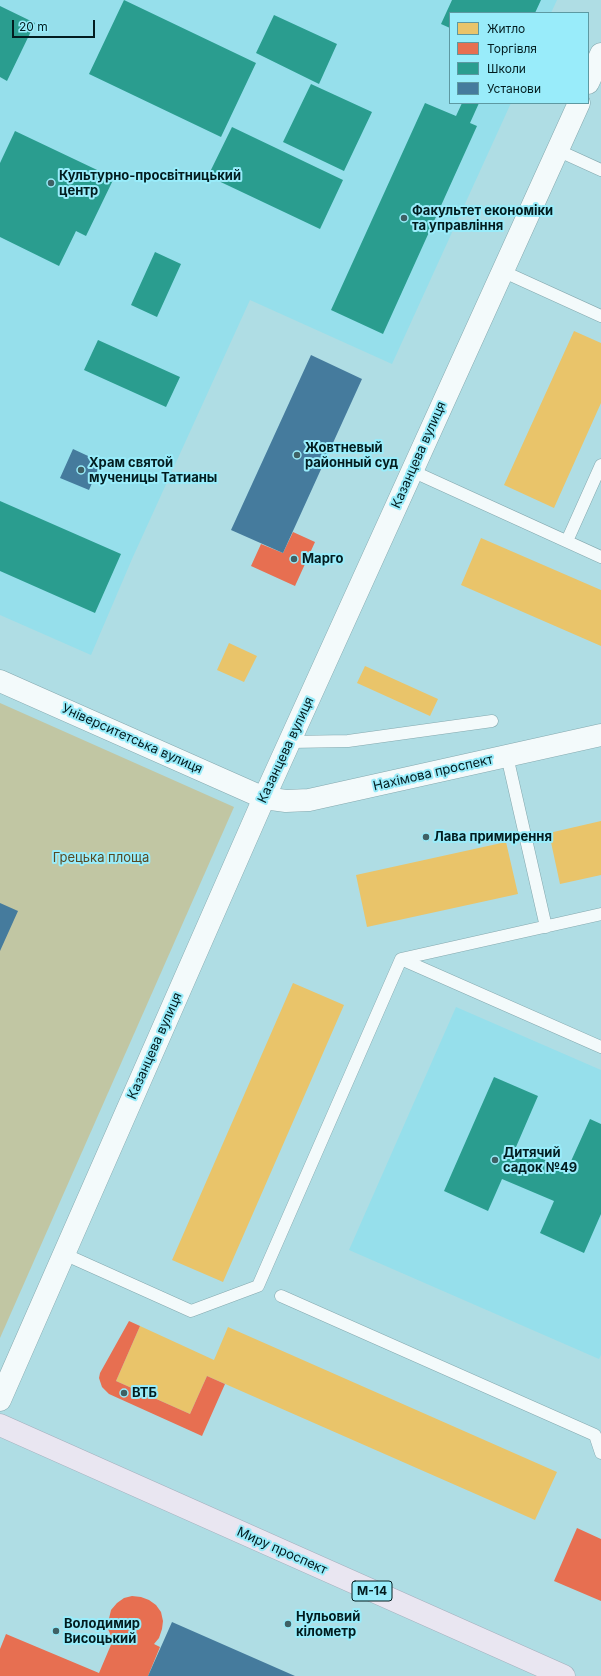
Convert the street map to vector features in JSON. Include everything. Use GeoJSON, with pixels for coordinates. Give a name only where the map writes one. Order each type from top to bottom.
{"type":"FeatureCollection","features":[{"type":"Feature","properties":{"kind":"highway","name":"Миру проспект"},"geometry":{"type":"LineString","coordinates":[[0,1425],[564,1676]]}},
{"type":"Feature","properties":{"kind":"street"},"geometry":{"type":"LineString","coordinates":[[589,81],[601,54]]}},
{"type":"Feature","properties":{"kind":"street","name":"Казанцева вулиця"},"geometry":{"type":"LineString","coordinates":[[0,1400],[264,798],[579,104]]}},
{"type":"Feature","properties":{"kind":"street","name":"Університетська вулиця"},"geometry":{"type":"LineString","coordinates":[[0,681],[264,798]]}},
{"type":"Feature","properties":{"kind":"street","name":"Нахімова проспект"},"geometry":{"type":"LineString","coordinates":[[264,798],[286,801],[309,800],[601,736]]}},
{"type":"Feature","properties":{"kind":"lane"},"geometry":{"type":"LineString","coordinates":[[557,150],[601,170]]}},
{"type":"Feature","properties":{"kind":"lane"},"geometry":{"type":"LineString","coordinates":[[502,271],[601,316]]}},
{"type":"Feature","properties":{"kind":"lane"},"geometry":{"type":"LineString","coordinates":[[567,541],[601,465]]}},
{"type":"Feature","properties":{"kind":"lane"},"geometry":{"type":"LineString","coordinates":[[412,471],[601,556]]}},
{"type":"Feature","properties":{"kind":"lane"},"geometry":{"type":"LineString","coordinates":[[290,742],[348,741],[492,720]]}},
{"type":"Feature","properties":{"kind":"lane"},"geometry":{"type":"LineString","coordinates":[[507,756],[546,927]]}},
{"type":"Feature","properties":{"kind":"lane"},"geometry":{"type":"LineString","coordinates":[[400,960],[601,914]]}},
{"type":"Feature","properties":{"kind":"lane"},"geometry":{"type":"LineString","coordinates":[[64,1254],[191,1311],[258,1286],[400,960]]}},
{"type":"Feature","properties":{"kind":"lane"},"geometry":{"type":"LineString","coordinates":[[400,960],[601,1047]]}},
{"type":"Feature","properties":{"kind":"lane"},"geometry":{"type":"LineString","coordinates":[[281,1296],[595,1435],[601,1453]]}},
{"type":"Feature","properties":{"kind":"shaded area"},"geometry":{"type":"Polygon","coordinates":[[[0,0],[557,0],[551,12],[449,12],[449,104],[511,104],[392,364],[250,300],[132,559],[91,655],[0,615],[0,0]]]}},
{"type":"Feature","properties":{"kind":"shaded area","name":"Дитячий садок №49"},"geometry":{"type":"Polygon","coordinates":[[[456,1007],[601,1070],[601,1355],[599,1359],[349,1250],[456,1007]]]}},
{"type":"Feature","properties":{"kind":"green space","name":"Грецька площа"},"geometry":{"type":"Polygon","coordinates":[[[0,703],[234,807],[0,1338],[0,703]]]}},
{"type":"Feature","properties":{"kind":"building: Житло"},"geometry":{"type":"Polygon","coordinates":[[[574,331],[601,343],[601,403],[554,508],[504,485],[574,331]]]}},
{"type":"Feature","properties":{"kind":"building: Житло"},"geometry":{"type":"Polygon","coordinates":[[[481,538],[601,590],[601,646],[461,585],[481,538]]]}},
{"type":"Feature","properties":{"kind":"building: Житло"},"geometry":{"type":"Polygon","coordinates":[[[229,643],[257,656],[244,682],[217,670],[229,643]]]}},
{"type":"Feature","properties":{"kind":"building: Житло"},"geometry":{"type":"Polygon","coordinates":[[[365,666],[438,699],[430,716],[357,683],[365,666]]]}},
{"type":"Feature","properties":{"kind":"building: Житло"},"geometry":{"type":"Polygon","coordinates":[[[601,821],[601,875],[560,884],[549,833],[601,821]]]}},
{"type":"Feature","properties":{"kind":"building: Житло"},"geometry":{"type":"Polygon","coordinates":[[[506,842],[518,894],[367,927],[356,875],[506,842]]]}},
{"type":"Feature","properties":{"kind":"building: Житло"},"geometry":{"type":"Polygon","coordinates":[[[293,983],[344,1005],[223,1282],[172,1260],[293,983]]]}},
{"type":"Feature","properties":{"kind":"building: Житло"},"geometry":{"type":"Polygon","coordinates":[[[140,1326],[214,1360],[228,1327],[557,1472],[535,1520],[207,1376],[190,1414],[116,1381],[140,1326]]]}},
{"type":"Feature","properties":{"kind":"building: Торгівля"},"geometry":{"type":"Polygon","coordinates":[[[293,532],[315,542],[295,586],[251,566],[261,544],[283,553],[293,532]]]}},
{"type":"Feature","properties":{"kind":"building: Торгівля"},"geometry":{"type":"Polygon","coordinates":[[[129,1321],[140,1326],[116,1381],[190,1414],[207,1376],[225,1384],[202,1436],[109,1394],[102,1387],[99,1378],[100,1373],[129,1321]]]}},
{"type":"Feature","properties":{"kind":"building: Торгівля"},"geometry":{"type":"Polygon","coordinates":[[[577,1528],[601,1539],[601,1601],[554,1581],[577,1528]]]}},
{"type":"Feature","properties":{"kind":"building: Торгівля"},"geometry":{"type":"Polygon","coordinates":[[[132,1596],[149,1600],[156,1605],[161,1612],[163,1621],[159,1638],[154,1644],[160,1647],[148,1676],[0,1676],[0,1649],[6,1634],[99,1673],[113,1640],[107,1627],[111,1610],[124,1598],[132,1596]]]}},
{"type":"Feature","properties":{"kind":"building: Школи"},"geometry":{"type":"Polygon","coordinates":[[[124,0],[256,63],[221,137],[89,74],[124,0]]]}},
{"type":"Feature","properties":{"kind":"building: Школи"},"geometry":{"type":"Polygon","coordinates":[[[452,0],[541,0],[535,12],[449,12],[449,28],[441,24],[452,0]]]}},
{"type":"Feature","properties":{"kind":"building: Школи"},"geometry":{"type":"Polygon","coordinates":[[[0,6],[35,23],[7,81],[0,77],[0,6]]]}},
{"type":"Feature","properties":{"kind":"building: Школи"},"geometry":{"type":"Polygon","coordinates":[[[274,15],[337,44],[319,84],[256,53],[274,15]]]}},
{"type":"Feature","properties":{"kind":"building: Школи"},"geometry":{"type":"Polygon","coordinates":[[[311,84],[372,112],[344,171],[283,142],[311,84]]]}},
{"type":"Feature","properties":{"kind":"building: Школи"},"geometry":{"type":"Polygon","coordinates":[[[425,103],[456,116],[462,104],[479,104],[470,123],[477,126],[383,334],[331,310],[425,103]]]}},
{"type":"Feature","properties":{"kind":"building: Школи"},"geometry":{"type":"Polygon","coordinates":[[[232,127],[343,180],[320,229],[208,176],[232,127]]]}},
{"type":"Feature","properties":{"kind":"building: Школи"},"geometry":{"type":"Polygon","coordinates":[[[15,131],[114,178],[86,236],[76,231],[59,266],[0,237],[0,163],[15,131]]]}},
{"type":"Feature","properties":{"kind":"building: Школи"},"geometry":{"type":"Polygon","coordinates":[[[155,252],[181,264],[157,317],[131,305],[155,252]]]}},
{"type":"Feature","properties":{"kind":"building: Школи"},"geometry":{"type":"Polygon","coordinates":[[[98,340],[180,377],[166,407],[84,370],[98,340]]]}},
{"type":"Feature","properties":{"kind":"building: Школи"},"geometry":{"type":"Polygon","coordinates":[[[0,501],[121,554],[95,613],[0,571],[0,501]]]}},
{"type":"Feature","properties":{"kind":"building: Школи"},"geometry":{"type":"Polygon","coordinates":[[[494,1077],[538,1096],[516,1147],[567,1170],[590,1119],[601,1124],[601,1214],[584,1253],[540,1233],[554,1201],[502,1179],[488,1211],[444,1191],[494,1077]]]}},
{"type":"Feature","properties":{"kind":"building: Установи","name":"Жовтневый районный суд"},"geometry":{"type":"Polygon","coordinates":[[[311,355],[362,379],[283,553],[231,530],[311,355]]]}},
{"type":"Feature","properties":{"kind":"building: Установи","name":"Храм святой мученицы Татианы"},"geometry":{"type":"Polygon","coordinates":[[[73,449],[101,462],[89,490],[60,478],[73,449]]]}},
{"type":"Feature","properties":{"kind":"building: Установи"},"geometry":{"type":"Polygon","coordinates":[[[0,903],[18,911],[0,951],[0,903]]]}},
{"type":"Feature","properties":{"kind":"building: Установи"},"geometry":{"type":"Polygon","coordinates":[[[172,1622],[295,1676],[148,1676],[172,1622]]]}},
{"type":"Feature","properties":{"kind":"place","name":"Культурно-просвітницький центр"},"geometry":{"type":"Point","coordinates":[51,183]}},
{"type":"Feature","properties":{"kind":"place","name":"Факультет економіки та управління"},"geometry":{"type":"Point","coordinates":[404,218]}},
{"type":"Feature","properties":{"kind":"place","name":"Жовтневый районный суд"},"geometry":{"type":"Point","coordinates":[297,455]}},
{"type":"Feature","properties":{"kind":"place","name":"Храм святой мученицы Татианы"},"geometry":{"type":"Point","coordinates":[81,470]}},
{"type":"Feature","properties":{"kind":"place","name":"Марго"},"geometry":{"type":"Point","coordinates":[294,559]}},
{"type":"Feature","properties":{"kind":"place","name":"Лава примирення"},"geometry":{"type":"Point","coordinates":[426,837]}},
{"type":"Feature","properties":{"kind":"place","name":"Дитячий садок №49"},"geometry":{"type":"Point","coordinates":[495,1160]}},
{"type":"Feature","properties":{"kind":"place","name":"ВТБ"},"geometry":{"type":"Point","coordinates":[124,1393]}},
{"type":"Feature","properties":{"kind":"place","name":"Нульовий кілометр"},"geometry":{"type":"Point","coordinates":[288,1624]}},
{"type":"Feature","properties":{"kind":"place","name":"Володимир Висоцький"},"geometry":{"type":"Point","coordinates":[56,1631]}}]}
